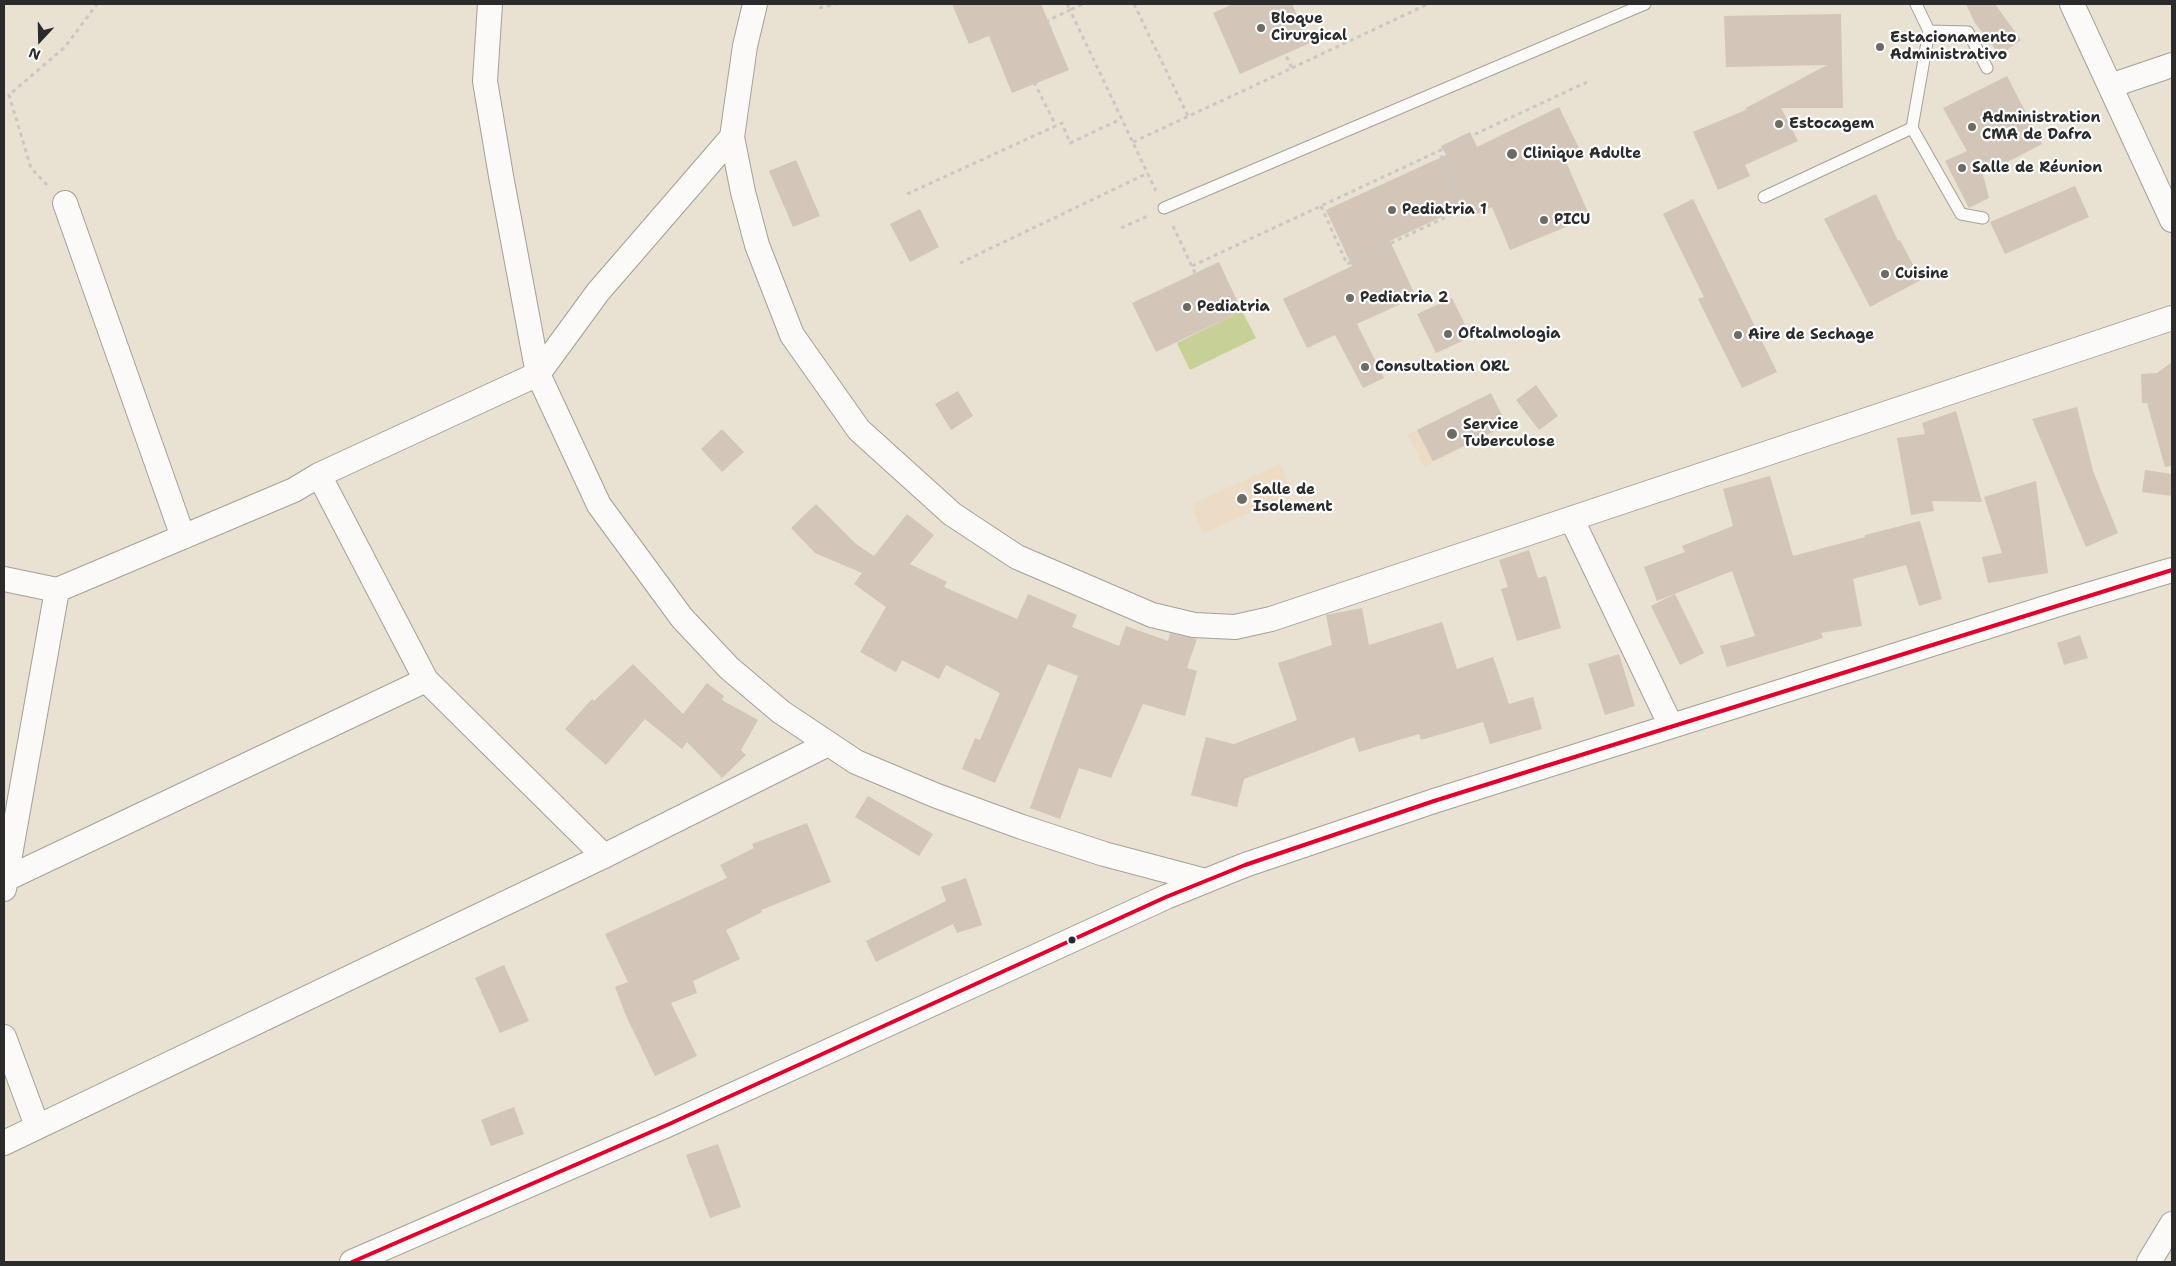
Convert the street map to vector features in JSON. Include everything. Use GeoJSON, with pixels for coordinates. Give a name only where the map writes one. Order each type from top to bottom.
{"type":"FeatureCollection","features":[{"type":"Feature","properties":{"kind":"street"},"geometry":{"type":"LineString","coordinates":[[490,4],[485,81],[538,374],[600,505],[682,618],[737,675],[781,712],[856,762],[937,796],[1104,854],[1206,881]]}},
{"type":"Feature","properties":{"kind":"street"},"geometry":{"type":"LineString","coordinates":[[755,4],[745,46],[732,137],[743,192],[757,245],[792,335],[859,430],[952,514],[1017,557],[1152,615],[1194,625],[1235,627],[1271,620],[2172,318]]}},
{"type":"Feature","properties":{"kind":"street"},"geometry":{"type":"LineString","coordinates":[[2072,4],[2172,220]]}},
{"type":"Feature","properties":{"kind":"street"},"geometry":{"type":"LineString","coordinates":[[2110,86],[2172,65]]}},
{"type":"Feature","properties":{"kind":"street"},"geometry":{"type":"LineString","coordinates":[[4,579],[57,590],[294,490],[319,475],[538,374],[598,292],[732,137]]}},
{"type":"Feature","properties":{"kind":"street"},"geometry":{"type":"LineString","coordinates":[[65,203],[183,537]]}},
{"type":"Feature","properties":{"kind":"street"},"geometry":{"type":"LineString","coordinates":[[319,475],[426,680],[604,856]]}},
{"type":"Feature","properties":{"kind":"street"},"geometry":{"type":"LineString","coordinates":[[1572,520],[1671,726]]}},
{"type":"Feature","properties":{"kind":"street"},"geometry":{"type":"LineString","coordinates":[[352,1262],[667,1125],[1166,897],[1245,865],[1424,804],[2068,600],[2172,570]]}},
{"type":"Feature","properties":{"kind":"street"},"geometry":{"type":"LineString","coordinates":[[5,886],[57,590]]}},
{"type":"Feature","properties":{"kind":"street"},"geometry":{"type":"LineString","coordinates":[[5,886],[426,680]]}},
{"type":"Feature","properties":{"kind":"street"},"geometry":{"type":"LineString","coordinates":[[4,1142],[604,856],[828,744]]}},
{"type":"Feature","properties":{"kind":"street"},"geometry":{"type":"LineString","coordinates":[[4,1037],[36,1126]]}},
{"type":"Feature","properties":{"kind":"street"},"geometry":{"type":"LineString","coordinates":[[2149,1262],[2172,1224]]}},
{"type":"Feature","properties":{"kind":"lane"},"geometry":{"type":"LineString","coordinates":[[1164,208],[1645,4]]}},
{"type":"Feature","properties":{"kind":"lane"},"geometry":{"type":"LineString","coordinates":[[1916,4],[1929,32],[1912,128],[1962,214],[1983,218]]}},
{"type":"Feature","properties":{"kind":"lane"},"geometry":{"type":"LineString","coordinates":[[1929,32],[1968,32],[1987,68]]}},
{"type":"Feature","properties":{"kind":"lane"},"geometry":{"type":"LineString","coordinates":[[1764,198],[1912,128]]}},
{"type":"Feature","properties":{"kind":"path"},"geometry":{"type":"LineString","coordinates":[[65,203],[31,168],[8,95],[65,47],[97,4]]}},
{"type":"Feature","properties":{"kind":"path"},"geometry":{"type":"LineString","coordinates":[[820,8],[836,4]]}},
{"type":"Feature","properties":{"kind":"path"},"geometry":{"type":"LineString","coordinates":[[1067,4],[1195,273]]}},
{"type":"Feature","properties":{"kind":"path"},"geometry":{"type":"LineString","coordinates":[[1051,30],[1047,21],[1083,4]]}},
{"type":"Feature","properties":{"kind":"path"},"geometry":{"type":"LineString","coordinates":[[1134,4],[1188,116]]}},
{"type":"Feature","properties":{"kind":"path"},"geometry":{"type":"LineString","coordinates":[[1133,142],[1428,4]]}},
{"type":"Feature","properties":{"kind":"path"},"geometry":{"type":"LineString","coordinates":[[1285,54],[1292,68]]}},
{"type":"Feature","properties":{"kind":"path"},"geometry":{"type":"LineString","coordinates":[[1034,82],[1056,126]]}},
{"type":"Feature","properties":{"kind":"path"},"geometry":{"type":"LineString","coordinates":[[1192,266],[1587,82]]}},
{"type":"Feature","properties":{"kind":"path"},"geometry":{"type":"LineString","coordinates":[[907,194],[1062,123],[1070,143],[1122,119]]}},
{"type":"Feature","properties":{"kind":"path"},"geometry":{"type":"LineString","coordinates":[[1321,206],[1347,264],[1466,208],[1439,151]]}},
{"type":"Feature","properties":{"kind":"path"},"geometry":{"type":"LineString","coordinates":[[960,263],[1148,173]]}},
{"type":"Feature","properties":{"kind":"path"},"geometry":{"type":"LineString","coordinates":[[1121,228],[1164,208]]}},
{"type":"Feature","properties":{"kind":"shaded area","name":"Service Tuberculose"},"geometry":{"type":"Polygon","coordinates":[[[1480,400],[1496,432],[1424,467],[1408,435],[1480,400]]]}},
{"type":"Feature","properties":{"kind":"shaded area","name":"Salle de Isolement"},"geometry":{"type":"Polygon","coordinates":[[[1280,464],[1293,493],[1203,533],[1191,505],[1280,464]]]}},
{"type":"Feature","properties":{"kind":"green space"},"geometry":{"type":"Polygon","coordinates":[[[1242,311],[1256,338],[1190,370],[1177,343],[1242,311]]]}},
{"type":"Feature","properties":{"kind":"building"},"geometry":{"type":"Polygon","coordinates":[[[952,4],[1041,4],[1069,70],[1012,93],[989,36],[969,44],[952,4]]]}},
{"type":"Feature","properties":{"kind":"building","name":"Bloque Cirurgical"},"geometry":{"type":"Polygon","coordinates":[[[1233,4],[1292,4],[1310,43],[1240,74],[1213,13],[1233,4]]]}},
{"type":"Feature","properties":{"kind":"building"},"geometry":{"type":"Polygon","coordinates":[[[1966,4],[1995,4],[2021,40],[2000,55],[1975,23],[1966,4]]]}},
{"type":"Feature","properties":{"kind":"building"},"geometry":{"type":"Polygon","coordinates":[[[1841,14],[1843,108],[1781,108],[1798,141],[1745,165],[1750,176],[1718,190],[1693,132],[1748,109],[1744,109],[1827,65],[1726,67],[1724,16],[1841,14]]]}},
{"type":"Feature","properties":{"kind":"building"},"geometry":{"type":"Polygon","coordinates":[[[2007,76],[2042,144],[1983,175],[1989,198],[1969,208],[1945,161],[1967,151],[1943,108],[2007,76]]]}},
{"type":"Feature","properties":{"kind":"building"},"geometry":{"type":"Polygon","coordinates":[[[1559,107],[1582,154],[1566,162],[1590,217],[1510,250],[1492,207],[1475,215],[1469,204],[1390,241],[1416,297],[1357,324],[1384,378],[1363,388],[1335,335],[1307,348],[1283,299],[1352,266],[1326,210],[1446,155],[1441,146],[1470,132],[1477,147],[1559,107]]]}},
{"type":"Feature","properties":{"kind":"building"},"geometry":{"type":"Polygon","coordinates":[[[796,160],[820,216],[793,227],[769,171],[796,160]]]}},
{"type":"Feature","properties":{"kind":"building"},"geometry":{"type":"Polygon","coordinates":[[[2075,186],[2089,217],[2005,254],[1990,222],[2075,186]]]}},
{"type":"Feature","properties":{"kind":"building"},"geometry":{"type":"Polygon","coordinates":[[[1876,194],[1898,241],[1900,240],[1921,280],[1870,307],[1824,219],[1876,194]]]}},
{"type":"Feature","properties":{"kind":"building"},"geometry":{"type":"Polygon","coordinates":[[[1693,199],[1777,372],[1742,388],[1698,299],[1704,297],[1663,214],[1693,199]]]}},
{"type":"Feature","properties":{"kind":"building"},"geometry":{"type":"Polygon","coordinates":[[[920,209],[939,247],[910,262],[890,224],[920,209]]]}},
{"type":"Feature","properties":{"kind":"building","name":"Pediatria"},"geometry":{"type":"Polygon","coordinates":[[[1219,262],[1242,311],[1156,352],[1132,303],[1219,262]]]}},
{"type":"Feature","properties":{"kind":"building"},"geometry":{"type":"Polygon","coordinates":[[[1452,298],[1471,337],[1436,353],[1417,314],[1452,298]]]}},
{"type":"Feature","properties":{"kind":"building"},"geometry":{"type":"Polygon","coordinates":[[[2172,362],[2172,466],[2165,467],[2147,403],[2142,403],[2141,374],[2157,373],[2172,362]]]}},
{"type":"Feature","properties":{"kind":"building"},"geometry":{"type":"Polygon","coordinates":[[[1536,385],[1558,416],[1539,430],[1516,400],[1536,385]]]}},
{"type":"Feature","properties":{"kind":"building"},"geometry":{"type":"Polygon","coordinates":[[[958,391],[973,416],[951,430],[935,404],[958,391]]]}},
{"type":"Feature","properties":{"kind":"building","name":"Service Tuberculose"},"geometry":{"type":"Polygon","coordinates":[[[1491,393],[1507,425],[1433,461],[1417,430],[1491,393]]]}},
{"type":"Feature","properties":{"kind":"building"},"geometry":{"type":"Polygon","coordinates":[[[2077,407],[2093,471],[2118,533],[2086,547],[2032,419],[2077,407]]]}},
{"type":"Feature","properties":{"kind":"building"},"geometry":{"type":"Polygon","coordinates":[[[1956,411],[1982,502],[1932,501],[1934,511],[1911,515],[1897,438],[1925,434],[1922,423],[1956,411]]]}},
{"type":"Feature","properties":{"kind":"building"},"geometry":{"type":"Polygon","coordinates":[[[722,429],[744,452],[722,472],[701,449],[722,429]]]}},
{"type":"Feature","properties":{"kind":"building"},"geometry":{"type":"Polygon","coordinates":[[[2145,470],[2172,474],[2172,496],[2142,492],[2145,470]]]}},
{"type":"Feature","properties":{"kind":"building"},"geometry":{"type":"Polygon","coordinates":[[[1770,476],[1793,556],[1920,521],[1942,599],[1919,606],[1906,565],[1853,579],[1862,626],[1821,633],[1823,638],[1727,667],[1720,646],[1755,636],[1732,571],[1657,601],[1644,567],[1685,552],[1682,546],[1733,526],[1723,489],[1770,476]]]}},
{"type":"Feature","properties":{"kind":"building"},"geometry":{"type":"Polygon","coordinates":[[[2036,481],[2048,573],[1988,583],[1982,557],[2002,553],[1984,497],[2036,481]]]}},
{"type":"Feature","properties":{"kind":"building"},"geometry":{"type":"Polygon","coordinates":[[[816,504],[856,544],[874,556],[907,514],[934,535],[910,564],[947,582],[944,587],[1017,619],[1028,594],[1077,615],[1072,627],[1119,646],[1126,626],[1168,641],[1170,633],[1197,639],[1187,668],[1197,671],[1185,716],[1143,704],[1111,778],[1079,768],[1060,819],[1030,808],[1078,676],[1048,664],[995,783],[962,769],[975,738],[980,740],[1000,693],[946,665],[939,679],[902,660],[896,672],[860,652],[886,607],[854,584],[862,573],[815,553],[791,528],[816,504]]]}},
{"type":"Feature","properties":{"kind":"building"},"geometry":{"type":"Polygon","coordinates":[[[1529,550],[1538,578],[1546,576],[1561,628],[1517,641],[1501,589],[1508,587],[1499,560],[1529,550]]]}},
{"type":"Feature","properties":{"kind":"building"},"geometry":{"type":"Polygon","coordinates":[[[1675,594],[1704,653],[1680,665],[1651,606],[1675,594]]]}},
{"type":"Feature","properties":{"kind":"building"},"geometry":{"type":"Polygon","coordinates":[[[1362,608],[1369,645],[1442,622],[1457,669],[1493,657],[1509,704],[1533,697],[1542,729],[1490,744],[1483,722],[1421,740],[1419,734],[1359,752],[1354,737],[1244,779],[1237,807],[1191,795],[1206,737],[1234,744],[1297,720],[1278,663],[1332,645],[1326,615],[1362,608]]]}},
{"type":"Feature","properties":{"kind":"building"},"geometry":{"type":"Polygon","coordinates":[[[2080,635],[2088,658],[2064,665],[2057,643],[2080,635]]]}},
{"type":"Feature","properties":{"kind":"building"},"geometry":{"type":"Polygon","coordinates":[[[1619,654],[1635,706],[1605,715],[1588,664],[1619,654]]]}},
{"type":"Feature","properties":{"kind":"building"},"geometry":{"type":"Polygon","coordinates":[[[633,664],[683,714],[707,683],[724,696],[722,700],[758,720],[741,750],[746,755],[722,778],[687,742],[682,749],[645,719],[606,765],[565,729],[592,699],[594,701],[633,664]]]}},
{"type":"Feature","properties":{"kind":"building"},"geometry":{"type":"Polygon","coordinates":[[[868,796],[933,834],[919,856],[855,817],[868,796]]]}},
{"type":"Feature","properties":{"kind":"building"},"geometry":{"type":"Polygon","coordinates":[[[807,823],[831,882],[761,910],[762,912],[726,930],[740,959],[693,981],[697,993],[671,1003],[697,1056],[655,1076],[627,1018],[615,987],[628,982],[605,934],[727,878],[720,865],[754,848],[752,844],[807,823]]]}},
{"type":"Feature","properties":{"kind":"building"},"geometry":{"type":"Polygon","coordinates":[[[966,878],[982,925],[957,933],[953,924],[876,962],[866,941],[946,901],[941,887],[966,878]]]}},
{"type":"Feature","properties":{"kind":"building"},"geometry":{"type":"Polygon","coordinates":[[[504,965],[529,1021],[500,1033],[475,978],[504,965]]]}},
{"type":"Feature","properties":{"kind":"building"},"geometry":{"type":"Polygon","coordinates":[[[514,1107],[524,1134],[491,1146],[481,1120],[514,1107]]]}},
{"type":"Feature","properties":{"kind":"building"},"geometry":{"type":"Polygon","coordinates":[[[718,1144],[741,1207],[710,1218],[686,1155],[718,1144]]]}},
{"type":"Feature","properties":{"kind":"transit line"},"geometry":{"type":"LineString","coordinates":[[352,1262],[667,1125],[1166,897],[1245,865],[1434,801],[2172,570]]}},
{"type":"Feature","properties":{"kind":"place","name":"Bloque Cirurgical"},"geometry":{"type":"Point","coordinates":[1261,28]}},
{"type":"Feature","properties":{"kind":"place","name":"Estacionamento Administrativo"},"geometry":{"type":"Point","coordinates":[1880,47]}},
{"type":"Feature","properties":{"kind":"place","name":"Estocagem"},"geometry":{"type":"Point","coordinates":[1779,124]}},
{"type":"Feature","properties":{"kind":"place","name":"Administration CMA de Dafra"},"geometry":{"type":"Point","coordinates":[1972,127]}},
{"type":"Feature","properties":{"kind":"place","name":"Clinique Adulte"},"geometry":{"type":"Point","coordinates":[1512,154]}},
{"type":"Feature","properties":{"kind":"place","name":"Salle de Réunion"},"geometry":{"type":"Point","coordinates":[1962,168]}},
{"type":"Feature","properties":{"kind":"place","name":"Pediatria 1"},"geometry":{"type":"Point","coordinates":[1392,210]}},
{"type":"Feature","properties":{"kind":"place","name":"PICU"},"geometry":{"type":"Point","coordinates":[1544,220]}},
{"type":"Feature","properties":{"kind":"place","name":"Cuisine"},"geometry":{"type":"Point","coordinates":[1885,274]}},
{"type":"Feature","properties":{"kind":"place","name":"Pediatria 2"},"geometry":{"type":"Point","coordinates":[1350,298]}},
{"type":"Feature","properties":{"kind":"place","name":"Pediatria"},"geometry":{"type":"Point","coordinates":[1187,307]}},
{"type":"Feature","properties":{"kind":"place","name":"Oftalmologia"},"geometry":{"type":"Point","coordinates":[1448,334]}},
{"type":"Feature","properties":{"kind":"place","name":"Aire de Sechage"},"geometry":{"type":"Point","coordinates":[1738,335]}},
{"type":"Feature","properties":{"kind":"place","name":"Consultation ORL"},"geometry":{"type":"Point","coordinates":[1365,367]}},
{"type":"Feature","properties":{"kind":"place","name":"Service Tuberculose"},"geometry":{"type":"Point","coordinates":[1452,434]}},
{"type":"Feature","properties":{"kind":"place","name":"Salle de Isolement"},"geometry":{"type":"Point","coordinates":[1242,499]}}]}
